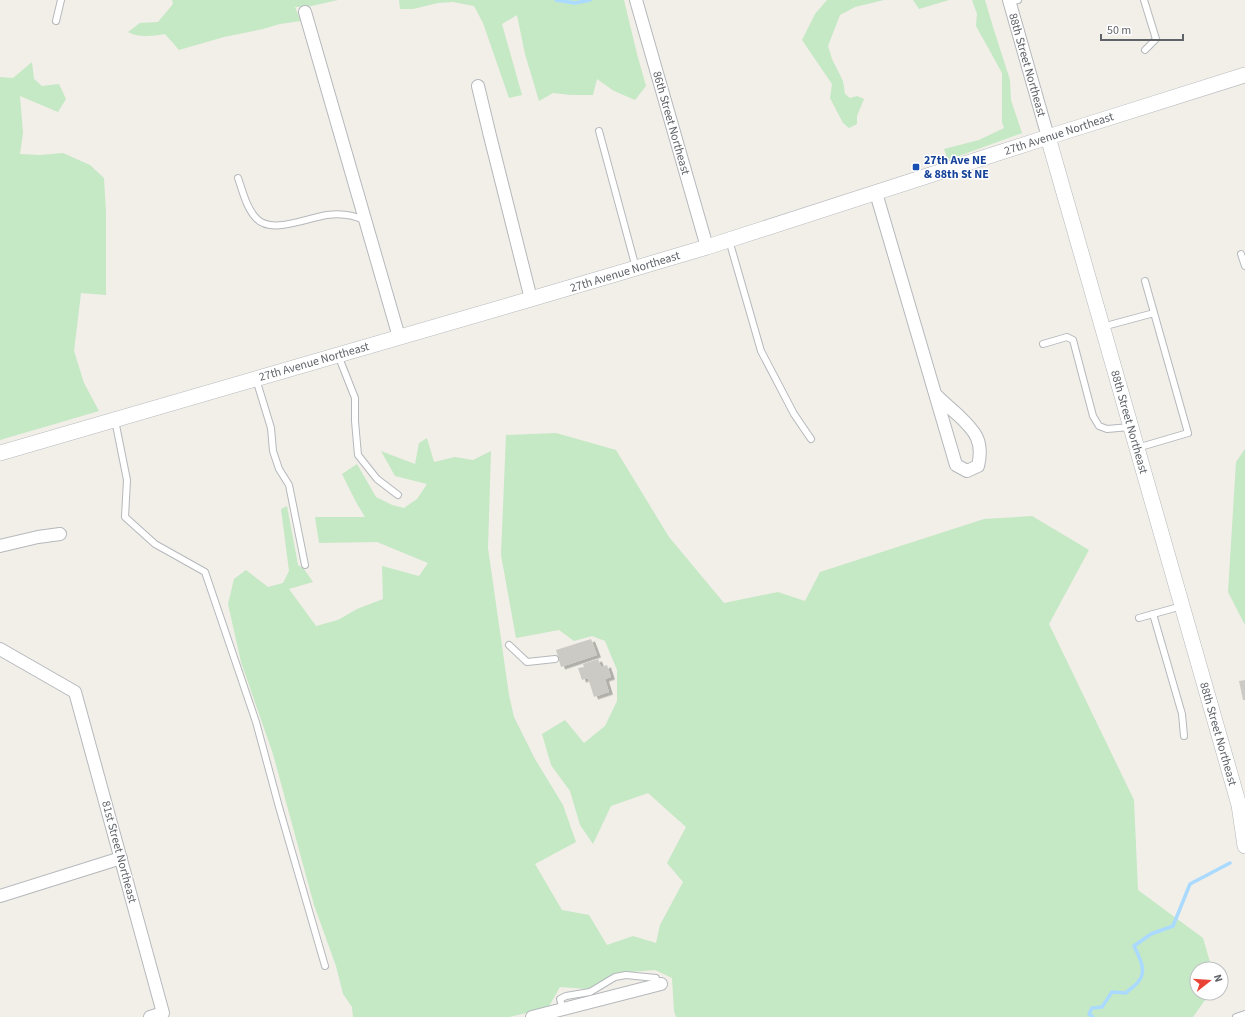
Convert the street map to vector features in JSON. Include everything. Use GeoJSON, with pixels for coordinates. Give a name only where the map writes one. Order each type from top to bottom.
{"type":"FeatureCollection","features":[{"type":"Feature","properties":{"kind":"street","name":"86th Street Northeast"},"geometry":{"type":"LineString","coordinates":[[636,0],[707,247]]}},
{"type":"Feature","properties":{"kind":"street","name":"88th Street Northeast"},"geometry":{"type":"LineString","coordinates":[[1012,1],[1048,137],[1239,805],[1245,846]]}},
{"type":"Feature","properties":{"kind":"street"},"geometry":{"type":"LineString","coordinates":[[305,12],[399,337]]}},
{"type":"Feature","properties":{"kind":"street","name":"27th Avenue Northeast"},"geometry":{"type":"LineString","coordinates":[[0,453],[707,247],[1245,75]]}},
{"type":"Feature","properties":{"kind":"street"},"geometry":{"type":"LineString","coordinates":[[478,86],[531,299]]}},
{"type":"Feature","properties":{"kind":"street"},"geometry":{"type":"LineString","coordinates":[[876,193],[935,394],[956,465],[967,471],[978,466],[980,456],[979,444],[973,429],[935,394]]}},
{"type":"Feature","properties":{"kind":"street"},"geometry":{"type":"LineString","coordinates":[[0,546],[38,537],[60,534]]}},
{"type":"Feature","properties":{"kind":"street","name":"81st Street Northeast"},"geometry":{"type":"LineString","coordinates":[[0,649],[75,692],[163,1013],[150,1017]]}},
{"type":"Feature","properties":{"kind":"street"},"geometry":{"type":"LineString","coordinates":[[0,896],[121,858]]}},
{"type":"Feature","properties":{"kind":"street"},"geometry":{"type":"LineString","coordinates":[[532,1017],[660,984]]}},
{"type":"Feature","properties":{"kind":"lane"},"geometry":{"type":"LineString","coordinates":[[56,21],[61,0]]}},
{"type":"Feature","properties":{"kind":"lane"},"geometry":{"type":"LineString","coordinates":[[1144,0],[1156,39],[1145,50]]}},
{"type":"Feature","properties":{"kind":"lane"},"geometry":{"type":"LineString","coordinates":[[599,131],[636,268]]}},
{"type":"Feature","properties":{"kind":"lane"},"geometry":{"type":"LineString","coordinates":[[238,178],[248,206],[257,219],[269,226],[283,225],[328,215],[341,214],[358,217],[366,221]]}},
{"type":"Feature","properties":{"kind":"lane"},"geometry":{"type":"LineString","coordinates":[[729,240],[761,351],[794,414],[811,439]]}},
{"type":"Feature","properties":{"kind":"lane"},"geometry":{"type":"LineString","coordinates":[[1241,254],[1245,266]]}},
{"type":"Feature","properties":{"kind":"lane"},"geometry":{"type":"LineString","coordinates":[[1137,448],[1188,433],[1145,281]]}},
{"type":"Feature","properties":{"kind":"lane"},"geometry":{"type":"LineString","coordinates":[[1102,327],[1154,312]]}},
{"type":"Feature","properties":{"kind":"lane"},"geometry":{"type":"LineString","coordinates":[[1043,344],[1067,337],[1073,340],[1093,416],[1099,426],[1107,429],[1130,427]]}},
{"type":"Feature","properties":{"kind":"lane"},"geometry":{"type":"LineString","coordinates":[[338,355],[355,398],[355,421],[358,455],[377,479],[398,495]]}},
{"type":"Feature","properties":{"kind":"lane"},"geometry":{"type":"LineString","coordinates":[[256,379],[271,428],[273,451],[278,469],[289,485],[305,565]]}},
{"type":"Feature","properties":{"kind":"lane"},"geometry":{"type":"LineString","coordinates":[[115,420],[127,480],[125,517],[155,544],[205,572],[256,722],[325,966]]}},
{"type":"Feature","properties":{"kind":"lane"},"geometry":{"type":"LineString","coordinates":[[1139,618],[1182,606]]}},
{"type":"Feature","properties":{"kind":"lane"},"geometry":{"type":"LineString","coordinates":[[1153,614],[1182,714],[1184,736]]}},
{"type":"Feature","properties":{"kind":"lane"},"geometry":{"type":"LineString","coordinates":[[509,645],[527,662],[555,659]]}},
{"type":"Feature","properties":{"kind":"lane"},"geometry":{"type":"LineString","coordinates":[[562,1009],[560,999],[566,996],[590,992],[616,977],[626,975],[652,977],[656,978],[660,984]]}},
{"type":"Feature","properties":{"kind":"lane"},"geometry":{"type":"LineString","coordinates":[[1236,1017],[1245,1014]]}},
{"type":"Feature","properties":{"kind":"green space"},"geometry":{"type":"Polygon","coordinates":[[[172,0],[338,0],[307,7],[295,7],[301,21],[280,24],[224,37],[179,50],[165,34],[141,36],[128,32],[140,23],[158,22],[173,4],[172,0]]]}},
{"type":"Feature","properties":{"kind":"green space"},"geometry":{"type":"Polygon","coordinates":[[[399,0],[624,0],[646,86],[635,100],[614,91],[597,79],[593,95],[553,93],[539,101],[525,54],[517,15],[502,24],[522,95],[509,98],[483,23],[474,6],[453,2],[438,3],[413,9],[400,9],[399,0]]]}},
{"type":"Feature","properties":{"kind":"green space"},"geometry":{"type":"Polygon","coordinates":[[[827,0],[884,0],[855,7],[840,15],[828,46],[832,59],[843,81],[845,94],[850,98],[857,96],[864,99],[857,116],[857,124],[849,128],[843,123],[830,98],[832,84],[802,40],[815,14],[827,0]]]}},
{"type":"Feature","properties":{"kind":"green space"},"geometry":{"type":"Polygon","coordinates":[[[913,0],[949,0],[919,9],[913,0]]]}},
{"type":"Feature","properties":{"kind":"green space"},"geometry":{"type":"Polygon","coordinates":[[[972,0],[985,0],[1010,80],[1011,100],[1022,133],[948,160],[944,149],[979,140],[1004,128],[1002,122],[1002,73],[976,26],[977,14],[972,0]]]}},
{"type":"Feature","properties":{"kind":"green space"},"geometry":{"type":"Polygon","coordinates":[[[32,62],[34,79],[42,86],[59,84],[66,99],[58,112],[20,96],[23,133],[20,154],[40,155],[63,153],[90,165],[104,178],[106,213],[106,295],[81,293],[74,351],[84,383],[99,411],[0,440],[0,77],[13,78],[32,62]]]}},
{"type":"Feature","properties":{"kind":"green space"},"geometry":{"type":"Polygon","coordinates":[[[556,433],[616,450],[669,537],[724,603],[778,592],[805,601],[820,572],[984,519],[1032,516],[1089,550],[1049,624],[1134,800],[1138,890],[1203,938],[1210,961],[1189,961],[1189,1001],[1204,1001],[1193,1017],[676,1017],[674,1011],[672,978],[655,970],[617,973],[587,989],[560,987],[548,1008],[509,1017],[353,1017],[352,1007],[343,994],[336,966],[314,905],[273,754],[241,662],[228,604],[234,579],[246,570],[268,587],[283,583],[289,571],[281,509],[287,506],[298,565],[304,569],[313,582],[289,589],[316,626],[338,620],[357,609],[383,599],[382,566],[419,576],[428,563],[377,542],[319,543],[315,517],[365,517],[342,474],[357,464],[376,497],[392,505],[404,508],[417,499],[427,484],[395,476],[381,451],[415,464],[419,443],[427,438],[434,462],[455,457],[473,460],[491,451],[488,548],[509,695],[514,717],[535,759],[563,805],[576,842],[535,864],[562,910],[589,915],[607,945],[633,936],[656,943],[660,925],[683,882],[667,863],[686,827],[648,793],[611,806],[593,844],[580,825],[570,791],[551,765],[542,734],[565,720],[584,743],[605,726],[617,701],[617,670],[605,641],[592,636],[574,641],[559,630],[516,638],[501,555],[506,435],[556,433]]]}},
{"type":"Feature","properties":{"kind":"green space"},"geometry":{"type":"Polygon","coordinates":[[[1245,449],[1245,625],[1228,592],[1236,462],[1245,449]]]}},
{"type":"Feature","properties":{"kind":"building"},"geometry":{"type":"Polygon","coordinates":[[[591,639],[597,655],[561,667],[556,650],[591,639]]]}},
{"type":"Feature","properties":{"kind":"building"},"geometry":{"type":"Polygon","coordinates":[[[598,659],[601,667],[607,665],[611,677],[605,679],[609,692],[594,697],[588,678],[582,680],[578,668],[584,667],[583,664],[598,659]]]}},
{"type":"Feature","properties":{"kind":"building"},"geometry":{"type":"Polygon","coordinates":[[[1245,680],[1245,700],[1243,700],[1239,681],[1245,680]]]}},
{"type":"Feature","properties":{"kind":"waterway"},"geometry":{"type":"LineString","coordinates":[[556,0],[575,3],[590,0]]}},
{"type":"Feature","properties":{"kind":"waterway"},"geometry":{"type":"LineString","coordinates":[[1093,1017],[1089,1014],[1092,1008],[1102,1007],[1112,992],[1126,993],[1141,978],[1142,964],[1134,946],[1151,934],[1173,926],[1190,884],[1230,863]]}},
{"type":"Feature","properties":{"kind":"place","name":"27th Ave NE & 88th St NE"},"geometry":{"type":"Point","coordinates":[916,167]}}]}
